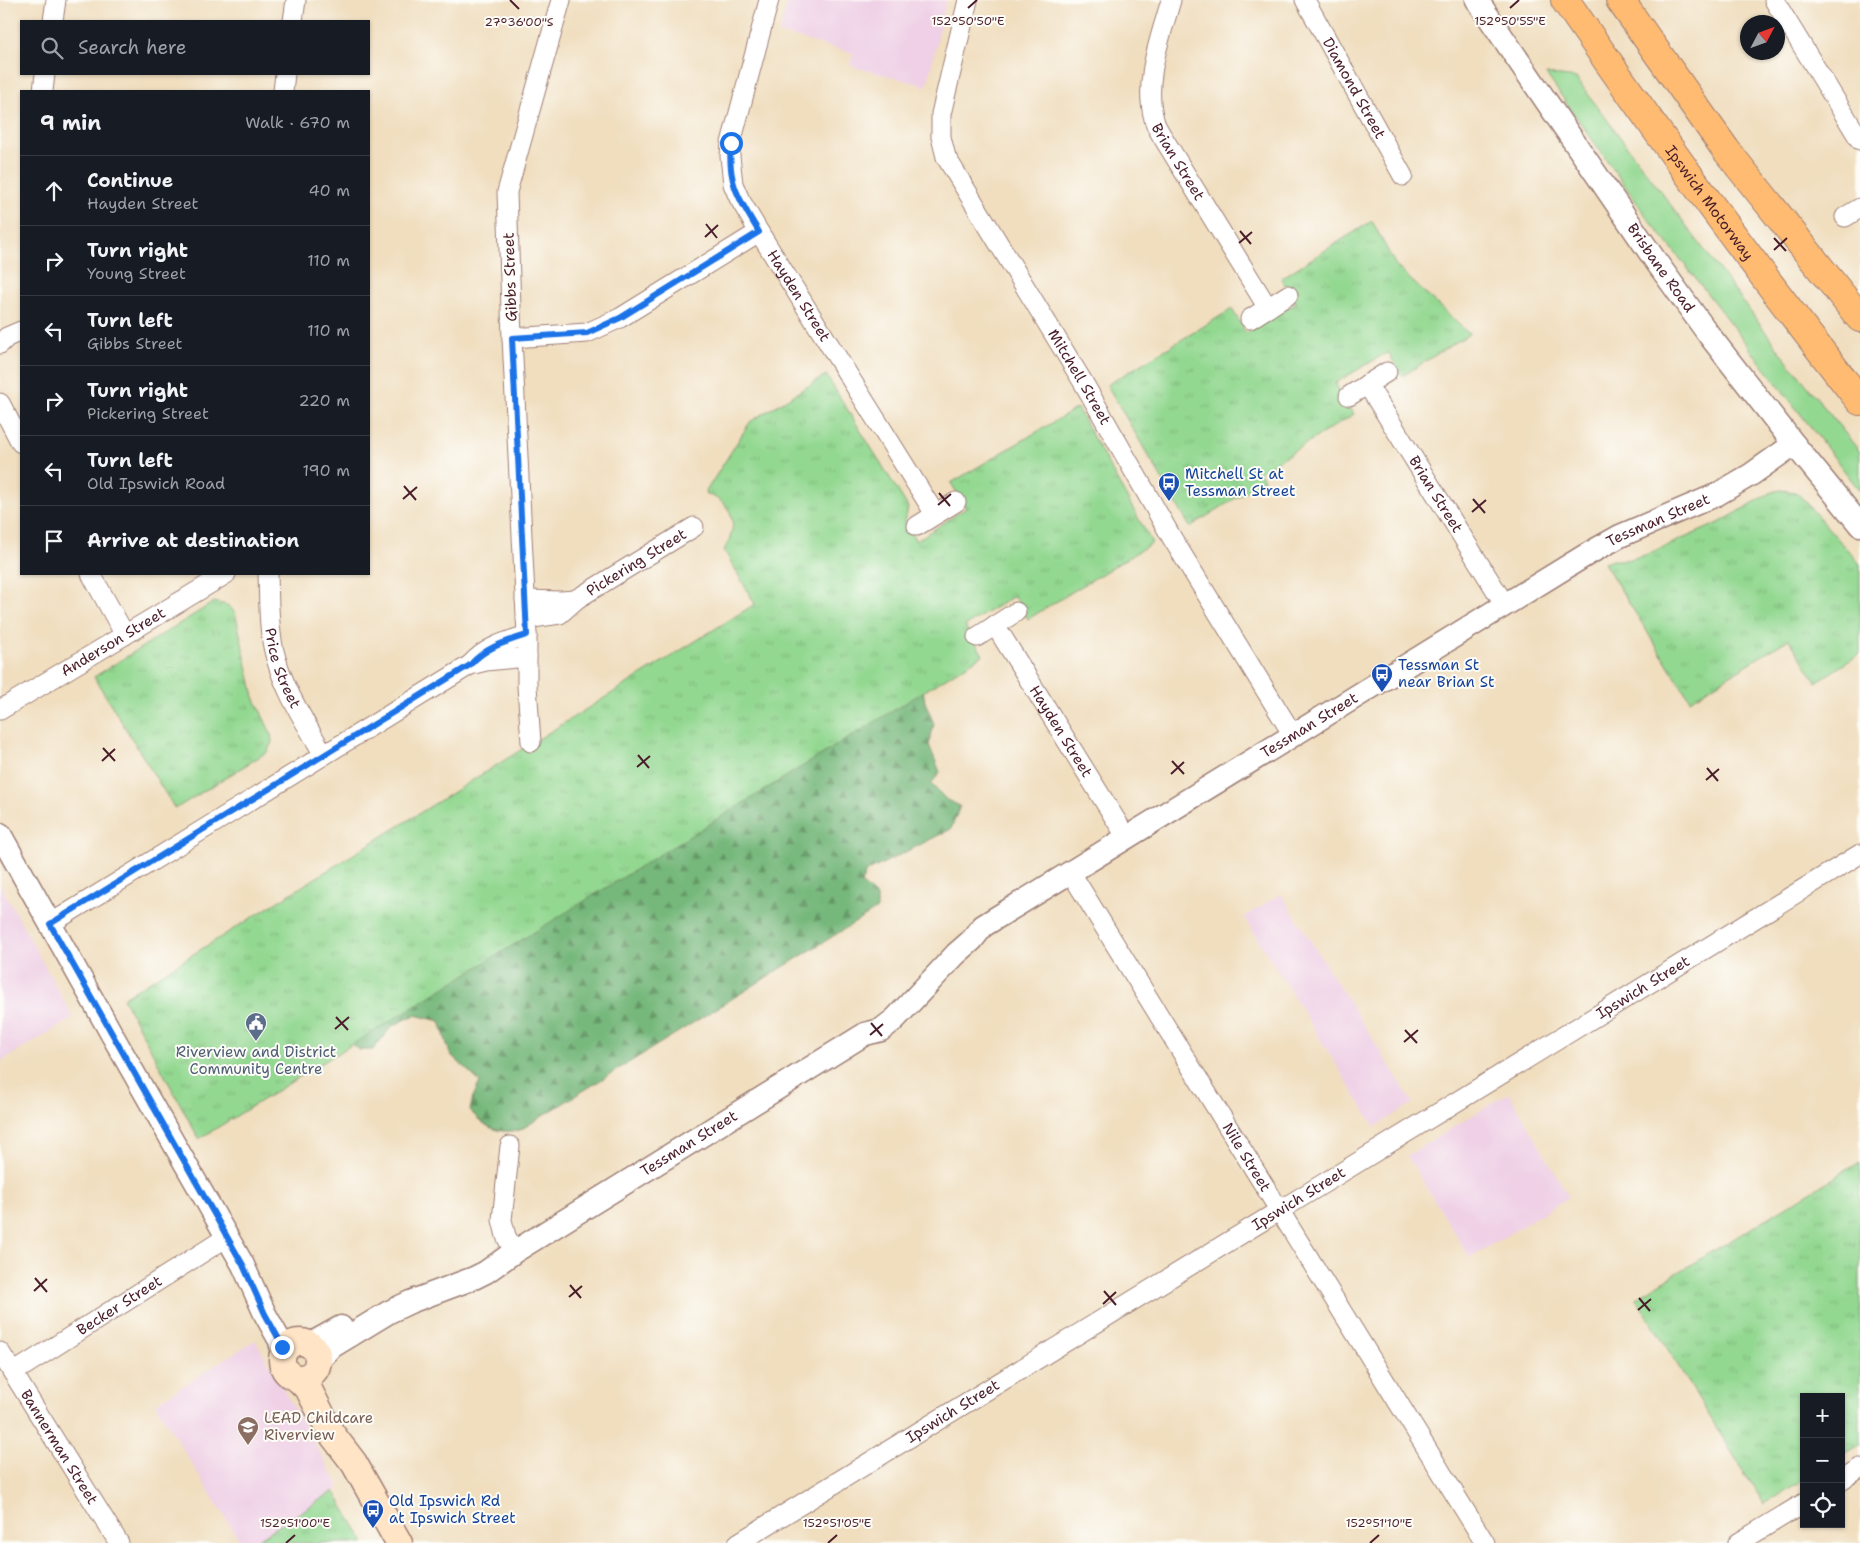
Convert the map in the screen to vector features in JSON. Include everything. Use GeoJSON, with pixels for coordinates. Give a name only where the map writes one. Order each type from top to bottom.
{"type":"FeatureCollection","features":[{"type":"Feature","properties":{"kind":"highway","name":"Ipswich Motorway"},"geometry":{"type":"LineString","coordinates":[[1565,0],[1732,232],[1860,400]]}},
{"type":"Feature","properties":{"kind":"highway"},"geometry":{"type":"LineString","coordinates":[[1620,0],[1726,150],[1860,318]]}},
{"type":"Feature","properties":{"kind":"main road"},"geometry":{"type":"LineString","coordinates":[[303,1358],[344,1431],[354,1463],[399,1543]]}},
{"type":"Feature","properties":{"kind":"street"},"geometry":{"type":"LineString","coordinates":[[53,20],[56,0]]}},
{"type":"Feature","properties":{"kind":"street"},"geometry":{"type":"LineString","coordinates":[[293,20],[296,0]]}},
{"type":"Feature","properties":{"kind":"street","name":"Gibbs Street"},"geometry":{"type":"LineString","coordinates":[[532,742],[512,338],[507,192],[561,0]]}},
{"type":"Feature","properties":{"kind":"street","name":"Hayden Street"},"geometry":{"type":"LineString","coordinates":[[769,0],[731,143],[730,156],[733,184],[759,232],[936,514]]}},
{"type":"Feature","properties":{"kind":"street","name":"Mitchell Street"},"geometry":{"type":"LineString","coordinates":[[968,0],[941,114],[941,138],[946,157],[1083,382],[1172,538],[1293,735]]}},
{"type":"Feature","properties":{"kind":"street","name":"Brian Street"},"geometry":{"type":"LineString","coordinates":[[1171,0],[1152,72],[1150,89],[1154,120],[1268,308]]}},
{"type":"Feature","properties":{"kind":"street","name":"Diamond Street"},"geometry":{"type":"LineString","coordinates":[[1305,0],[1403,176]]}},
{"type":"Feature","properties":{"kind":"street","name":"Brisbane Road"},"geometry":{"type":"LineString","coordinates":[[1477,0],[1660,267],[1709,335],[1794,444],[1860,524]]}},
{"type":"Feature","properties":{"kind":"street"},"geometry":{"type":"LineString","coordinates":[[1774,0],[1860,140]]}},
{"type":"Feature","properties":{"kind":"street"},"geometry":{"type":"LineString","coordinates":[[43,90],[45,75]]}},
{"type":"Feature","properties":{"kind":"street"},"geometry":{"type":"LineString","coordinates":[[282,90],[285,75]]}},
{"type":"Feature","properties":{"kind":"street"},"geometry":{"type":"LineString","coordinates":[[512,338],[575,335],[597,330],[620,318],[759,232]]}},
{"type":"Feature","properties":{"kind":"street"},"geometry":{"type":"LineString","coordinates":[[1250,319],[1288,295]]}},
{"type":"Feature","properties":{"kind":"street"},"geometry":{"type":"LineString","coordinates":[[0,344],[7,337],[20,331]]}},
{"type":"Feature","properties":{"kind":"street"},"geometry":{"type":"LineString","coordinates":[[1349,396],[1387,372]]}},
{"type":"Feature","properties":{"kind":"street","name":"Brian Street"},"geometry":{"type":"LineString","coordinates":[[1367,384],[1505,605]]}},
{"type":"Feature","properties":{"kind":"street"},"geometry":{"type":"LineString","coordinates":[[0,403],[20,441]]}},
{"type":"Feature","properties":{"kind":"street","name":"Tessman Street"},"geometry":{"type":"LineString","coordinates":[[303,1358],[314,1342],[383,1303],[405,1292],[514,1252],[866,1034],[881,1030],[895,1019],[956,954],[972,940],[983,926],[1586,555],[1620,536],[1698,503],[1732,486],[1794,444]]}},
{"type":"Feature","properties":{"kind":"street"},"geometry":{"type":"LineString","coordinates":[[917,526],[956,502]]}},
{"type":"Feature","properties":{"kind":"street","name":"Pickering Street"},"geometry":{"type":"LineString","coordinates":[[525,600],[570,601],[694,527]]}},
{"type":"Feature","properties":{"kind":"street"},"geometry":{"type":"LineString","coordinates":[[92,575],[125,635]]}},
{"type":"Feature","properties":{"kind":"street","name":"Anderson Street"},"geometry":{"type":"LineString","coordinates":[[0,710],[224,575]]}},
{"type":"Feature","properties":{"kind":"street","name":"Price Street"},"geometry":{"type":"LineString","coordinates":[[268,575],[269,608],[274,650],[287,689],[324,755]]}},
{"type":"Feature","properties":{"kind":"street","name":"Pickering Street"},"geometry":{"type":"LineString","coordinates":[[50,924],[470,665],[479,655],[492,647],[527,627],[560,614],[579,597]]}},
{"type":"Feature","properties":{"kind":"street"},"geometry":{"type":"LineString","coordinates":[[977,637],[1016,612]]}},
{"type":"Feature","properties":{"kind":"street","name":"Hayden Street"},"geometry":{"type":"LineString","coordinates":[[995,625],[1127,838]]}},
{"type":"Feature","properties":{"kind":"street","name":"Pickering Street"},"geometry":{"type":"LineString","coordinates":[[470,665],[486,661],[527,657]]}},
{"type":"Feature","properties":{"kind":"street"},"geometry":{"type":"LineString","coordinates":[[0,834],[243,1265],[282,1314],[303,1358]]}},
{"type":"Feature","properties":{"kind":"street","name":"Ipswich Street"},"geometry":{"type":"LineString","coordinates":[[738,1543],[1860,854]]}},
{"type":"Feature","properties":{"kind":"street","name":"Nile Street"},"geometry":{"type":"LineString","coordinates":[[1071,873],[1484,1543]]}},
{"type":"Feature","properties":{"kind":"street"},"geometry":{"type":"LineString","coordinates":[[510,1146],[502,1220],[506,1236],[514,1252]]}},
{"type":"Feature","properties":{"kind":"street","name":"Becker Street"},"geometry":{"type":"LineString","coordinates":[[13,1373],[227,1237]]}},
{"type":"Feature","properties":{"kind":"street","name":"Bannerman Street"},"geometry":{"type":"LineString","coordinates":[[0,1352],[119,1543]]}},
{"type":"Feature","properties":{"kind":"street"},"geometry":{"type":"LineString","coordinates":[[1845,1477],[1860,1468]]}},
{"type":"Feature","properties":{"kind":"street"},"geometry":{"type":"LineString","coordinates":[[1738,1543],[1800,1505]]}},
{"type":"Feature","properties":{"kind":"shaded area"},"geometry":{"type":"Polygon","coordinates":[[[788,0],[946,0],[927,86],[850,66],[853,53],[779,33],[788,0]]]}},
{"type":"Feature","properties":{"kind":"shaded area"},"geometry":{"type":"Polygon","coordinates":[[[0,884],[73,1018],[0,1062],[0,884]]]}},
{"type":"Feature","properties":{"kind":"shaded area"},"geometry":{"type":"Polygon","coordinates":[[[1281,894],[1413,1103],[1375,1127],[1244,917],[1281,894]]]}},
{"type":"Feature","properties":{"kind":"shaded area"},"geometry":{"type":"Polygon","coordinates":[[[1509,1093],[1569,1197],[1470,1258],[1407,1156],[1509,1093]]]}},
{"type":"Feature","properties":{"kind":"shaded area","name":"LEAD Childcare Riverview"},"geometry":{"type":"Polygon","coordinates":[[[255,1340],[340,1488],[252,1543],[241,1543],[155,1404],[255,1340]]]}},
{"type":"Feature","properties":{"kind":"green space"},"geometry":{"type":"Polygon","coordinates":[[[1546,74],[1576,78],[1782,354],[1860,452],[1860,491],[1649,220],[1546,74]]]}},
{"type":"Feature","properties":{"kind":"green space"},"geometry":{"type":"Polygon","coordinates":[[[1372,221],[1396,266],[1469,334],[1402,376],[1388,352],[1335,383],[1354,414],[1260,472],[1264,480],[1190,527],[1107,385],[1232,309],[1246,333],[1296,303],[1281,278],[1372,221]]]}},
{"type":"Feature","properties":{"kind":"green space"},"geometry":{"type":"Polygon","coordinates":[[[826,375],[908,507],[905,522],[916,541],[966,508],[951,483],[1077,408],[1152,543],[1028,619],[1014,596],[965,626],[983,655],[199,1139],[123,998],[755,604],[724,550],[732,532],[731,514],[721,501],[705,493],[750,422],[826,375]]]}},
{"type":"Feature","properties":{"kind":"green space"},"geometry":{"type":"Polygon","coordinates":[[[1780,490],[1796,492],[1860,564],[1860,654],[1816,682],[1789,639],[1690,700],[1604,563],[1645,555],[1719,523],[1770,493],[1780,490]]]}},
{"type":"Feature","properties":{"kind":"green space"},"geometry":{"type":"Polygon","coordinates":[[[214,602],[227,605],[235,612],[254,697],[271,734],[272,742],[267,752],[175,809],[94,677],[214,602]]]}},
{"type":"Feature","properties":{"kind":"green space"},"geometry":{"type":"Polygon","coordinates":[[[922,684],[925,702],[934,724],[929,745],[940,772],[931,784],[947,800],[960,806],[951,829],[866,872],[861,883],[877,897],[877,909],[520,1130],[504,1131],[492,1128],[470,1111],[473,1097],[480,1082],[450,1054],[440,1021],[415,1015],[392,1026],[373,1050],[359,1050],[345,1038],[922,684]]]}},
{"type":"Feature","properties":{"kind":"green space"},"geometry":{"type":"Polygon","coordinates":[[[1860,1162],[1860,1445],[1845,1454],[1845,1393],[1800,1393],[1800,1482],[1764,1504],[1636,1298],[1860,1162]]]}},
{"type":"Feature","properties":{"kind":"green space"},"geometry":{"type":"Polygon","coordinates":[[[334,1491],[365,1543],[252,1543],[334,1491]]]}},
{"type":"Feature","properties":{"kind":"place","name":"Mitchell St at Tessman Street"},"geometry":{"type":"Point","coordinates":[1169,502]}},
{"type":"Feature","properties":{"kind":"place","name":"Tessman St near Brian St"},"geometry":{"type":"Point","coordinates":[1382,693]}},
{"type":"Feature","properties":{"kind":"place","name":"Riverview and District Community Centre"},"geometry":{"type":"Point","coordinates":[256,1042]}},
{"type":"Feature","properties":{"kind":"place","name":"LEAD Childcare Riverview"},"geometry":{"type":"Point","coordinates":[248,1446]}},
{"type":"Feature","properties":{"kind":"place","name":"Old Ipswich Rd at Ipswich Street"},"geometry":{"type":"Point","coordinates":[373,1529]}},
{"type":"Feature","properties":{"kind":"route"},"geometry":{"type":"LineString","coordinates":[[282,1347],[243,1265],[50,924],[470,665],[488,649],[527,635],[512,338],[575,335],[597,330],[620,318],[759,232],[733,184],[730,170],[731,143]]}}]}
